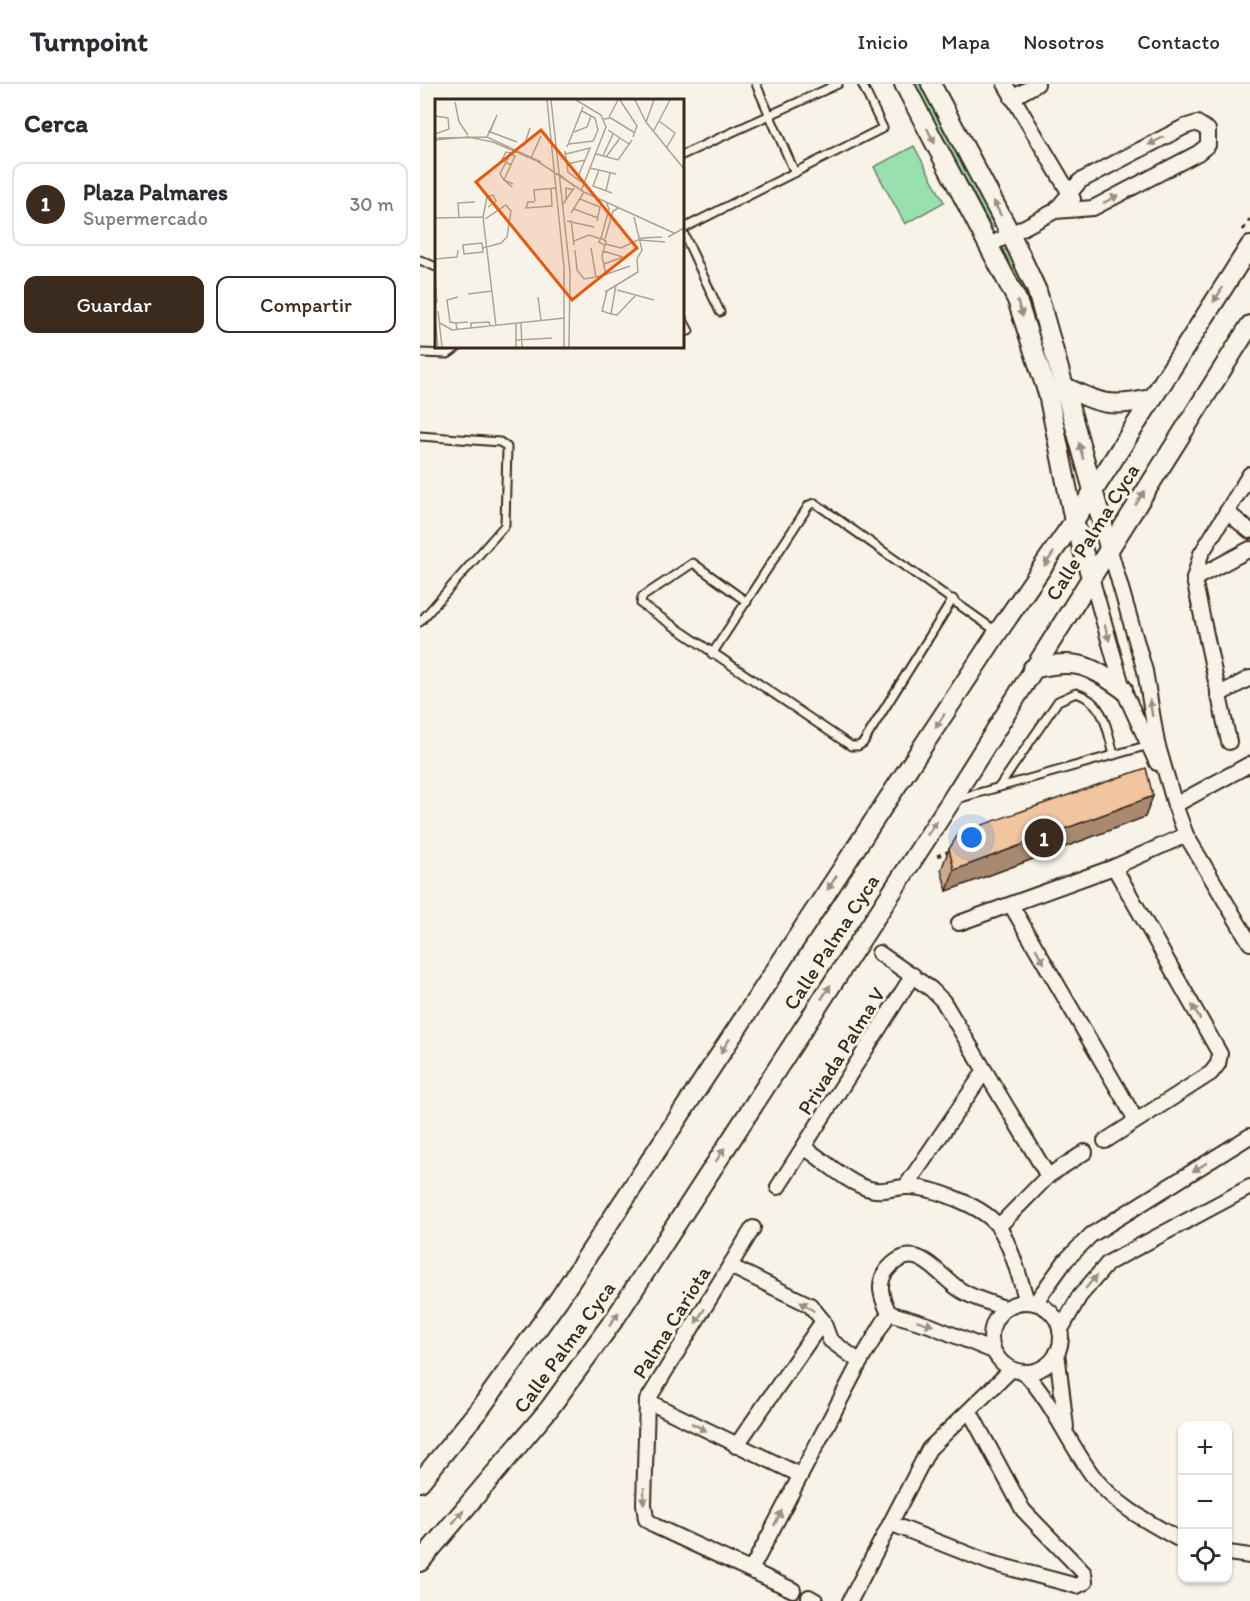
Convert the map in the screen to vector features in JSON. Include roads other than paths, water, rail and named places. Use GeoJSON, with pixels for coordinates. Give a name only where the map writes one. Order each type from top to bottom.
{"type":"FeatureCollection","features":[{"type":"Feature","properties":{"kind":"street"},"geometry":{"type":"LineString","coordinates":[[904,84],[1017,300],[1048,394],[1074,521],[1122,689],[1152,744],[1186,835],[1250,943]]}},
{"type":"Feature","properties":{"kind":"street"},"geometry":{"type":"LineString","coordinates":[[931,84],[1011,235],[1037,291],[1145,671],[1152,744]]}},
{"type":"Feature","properties":{"kind":"street"},"geometry":{"type":"LineString","coordinates":[[1005,84],[1079,210]]}},
{"type":"Feature","properties":{"kind":"street"},"geometry":{"type":"LineString","coordinates":[[1012,98],[1036,84]]}},
{"type":"Feature","properties":{"kind":"street"},"geometry":{"type":"LineString","coordinates":[[988,246],[1055,211],[1080,181],[1184,127],[1197,123],[1208,130],[1209,145],[1198,153],[1093,208],[1055,211]]}},
{"type":"Feature","properties":{"kind":"street","name":"Calle Palma Cyca"},"geometry":{"type":"LineString","coordinates":[[420,1482],[482,1406],[559,1299],[998,632],[1093,493],[1250,246]]}},
{"type":"Feature","properties":{"kind":"street","name":"Calle Palma Cyca"},"geometry":{"type":"LineString","coordinates":[[420,1562],[549,1409],[592,1351],[905,868],[951,801],[1109,547],[1249,330]]}},
{"type":"Feature","properties":{"kind":"street"},"geometry":{"type":"LineString","coordinates":[[1064,387],[1107,405],[1129,404],[1151,399]]}},
{"type":"Feature","properties":{"kind":"street"},"geometry":{"type":"LineString","coordinates":[[1229,742],[1194,579],[1202,554],[1250,474]]}},
{"type":"Feature","properties":{"kind":"street"},"geometry":{"type":"LineString","coordinates":[[1227,512],[1250,531]]}},
{"type":"Feature","properties":{"kind":"street"},"geometry":{"type":"LineString","coordinates":[[1194,579],[1250,549]]}},
{"type":"Feature","properties":{"kind":"street"},"geometry":{"type":"LineString","coordinates":[[1032,669],[1058,663],[1093,668],[1122,689]]}},
{"type":"Feature","properties":{"kind":"street"},"geometry":{"type":"LineString","coordinates":[[1218,695],[1250,678]]}},
{"type":"Feature","properties":{"kind":"street"},"geometry":{"type":"LineString","coordinates":[[1175,805],[1250,764]]}},
{"type":"Feature","properties":{"kind":"street"},"geometry":{"type":"LineString","coordinates":[[959,923],[1114,867],[1186,835]]}},
{"type":"Feature","properties":{"kind":"street"},"geometry":{"type":"LineString","coordinates":[[1105,1141],[1211,1073],[1218,1064],[1220,1054],[1114,867]]}},
{"type":"Feature","properties":{"kind":"street"},"geometry":{"type":"LineString","coordinates":[[1011,905],[1136,1120]]}},
{"type":"Feature","properties":{"kind":"street","name":"Privada Palma V"},"geometry":{"type":"LineString","coordinates":[[879,953],[913,975],[943,1001],[1048,1176]]}},
{"type":"Feature","properties":{"kind":"street","name":"Privada Palma V"},"geometry":{"type":"LineString","coordinates":[[778,1187],[805,1148],[913,975]]}},
{"type":"Feature","properties":{"kind":"street"},"geometry":{"type":"LineString","coordinates":[[906,1186],[984,1072]]}},
{"type":"Feature","properties":{"kind":"street"},"geometry":{"type":"LineString","coordinates":[[1178,1539],[1126,1509],[1094,1477],[1044,1393],[1018,1370],[1001,1362],[993,1351],[990,1335],[994,1320],[1021,1304],[1091,1235],[1250,1137]]}},
{"type":"Feature","properties":{"kind":"street","name":"Privada Palma V"},"geometry":{"type":"LineString","coordinates":[[805,1148],[870,1189],[883,1191],[906,1186],[947,1194],[999,1226]]}},
{"type":"Feature","properties":{"kind":"street"},"geometry":{"type":"LineString","coordinates":[[1021,1304],[1014,1259],[999,1226],[1048,1176],[1086,1152]]}},
{"type":"Feature","properties":{"kind":"street"},"geometry":{"type":"LineString","coordinates":[[1067,1435],[1058,1352],[1060,1332],[1079,1297],[1108,1263],[1250,1187]]}},
{"type":"Feature","properties":{"kind":"street","name":"Palma Cariota"},"geometry":{"type":"LineString","coordinates":[[753,1228],[647,1401],[644,1504],[646,1519],[655,1526],[793,1590]]}},
{"type":"Feature","properties":{"kind":"street"},"geometry":{"type":"LineString","coordinates":[[993,1351],[929,1324],[889,1313],[880,1296],[884,1273],[894,1262],[904,1257],[918,1257],[934,1266],[948,1282],[963,1292],[1047,1309],[1056,1319],[1060,1332]]}},
{"type":"Feature","properties":{"kind":"street","name":"Palma Cariota"},"geometry":{"type":"LineString","coordinates":[[730,1266],[810,1305],[823,1321],[830,1340],[860,1362]]}},
{"type":"Feature","properties":{"kind":"street"},"geometry":{"type":"LineString","coordinates":[[751,1570],[860,1362],[889,1313]]}},
{"type":"Feature","properties":{"kind":"street"},"geometry":{"type":"LineString","coordinates":[[736,1446],[823,1321]]}},
{"type":"Feature","properties":{"kind":"street"},"geometry":{"type":"LineString","coordinates":[[850,1601],[930,1449],[1018,1370],[1037,1370],[1049,1363],[1058,1352]]}},
{"type":"Feature","properties":{"kind":"street","name":"Palma Cariota"},"geometry":{"type":"LineString","coordinates":[[647,1401],[800,1475]]}},
{"type":"Feature","properties":{"kind":"street"},"geometry":{"type":"LineString","coordinates":[[892,1524],[992,1563],[1077,1586],[1085,1582],[1084,1573],[1023,1510],[970,1412]]}},
{"type":"Feature","properties":{"kind":"street"},"geometry":{"type":"LineString","coordinates":[[1232,1554],[1250,1556]]}},
{"type":"Feature","properties":{"kind":"lane"},"geometry":{"type":"LineString","coordinates":[[756,84],[795,173]]}},
{"type":"Feature","properties":{"kind":"lane"},"geometry":{"type":"LineString","coordinates":[[684,154],[838,84]]}},
{"type":"Feature","properties":{"kind":"lane"},"geometry":{"type":"LineString","coordinates":[[684,229],[883,128],[862,84]]}},
{"type":"Feature","properties":{"kind":"lane"},"geometry":{"type":"LineString","coordinates":[[684,234],[720,312]]}},
{"type":"Feature","properties":{"kind":"lane"},"geometry":{"type":"LineString","coordinates":[[420,260],[435,267]]}},
{"type":"Feature","properties":{"kind":"lane"},"geometry":{"type":"LineString","coordinates":[[684,322],[689,332]]}},
{"type":"Feature","properties":{"kind":"lane"},"geometry":{"type":"LineString","coordinates":[[420,352],[448,354],[456,348]]}},
{"type":"Feature","properties":{"kind":"lane"},"geometry":{"type":"LineString","coordinates":[[420,436],[500,442],[507,447],[505,525],[420,622]]}},
{"type":"Feature","properties":{"kind":"lane"},"geometry":{"type":"LineString","coordinates":[[712,654],[809,505],[815,503],[998,632]]}},
{"type":"Feature","properties":{"kind":"lane"},"geometry":{"type":"LineString","coordinates":[[747,602],[693,563],[642,597],[641,604],[851,746],[858,746],[863,743],[953,599]]}},
{"type":"Feature","properties":{"kind":"lane"},"geometry":{"type":"LineString","coordinates":[[999,787],[1058,701],[1076,693],[1102,710],[1114,755]]}},
{"type":"Feature","properties":{"kind":"lane"},"geometry":{"type":"LineString","coordinates":[[951,801],[1152,744]]}},
{"type":"Feature","properties":{"kind":"place","name":"Plaza Palmares"},"geometry":{"type":"Point","coordinates":[1044,838]}}]}
